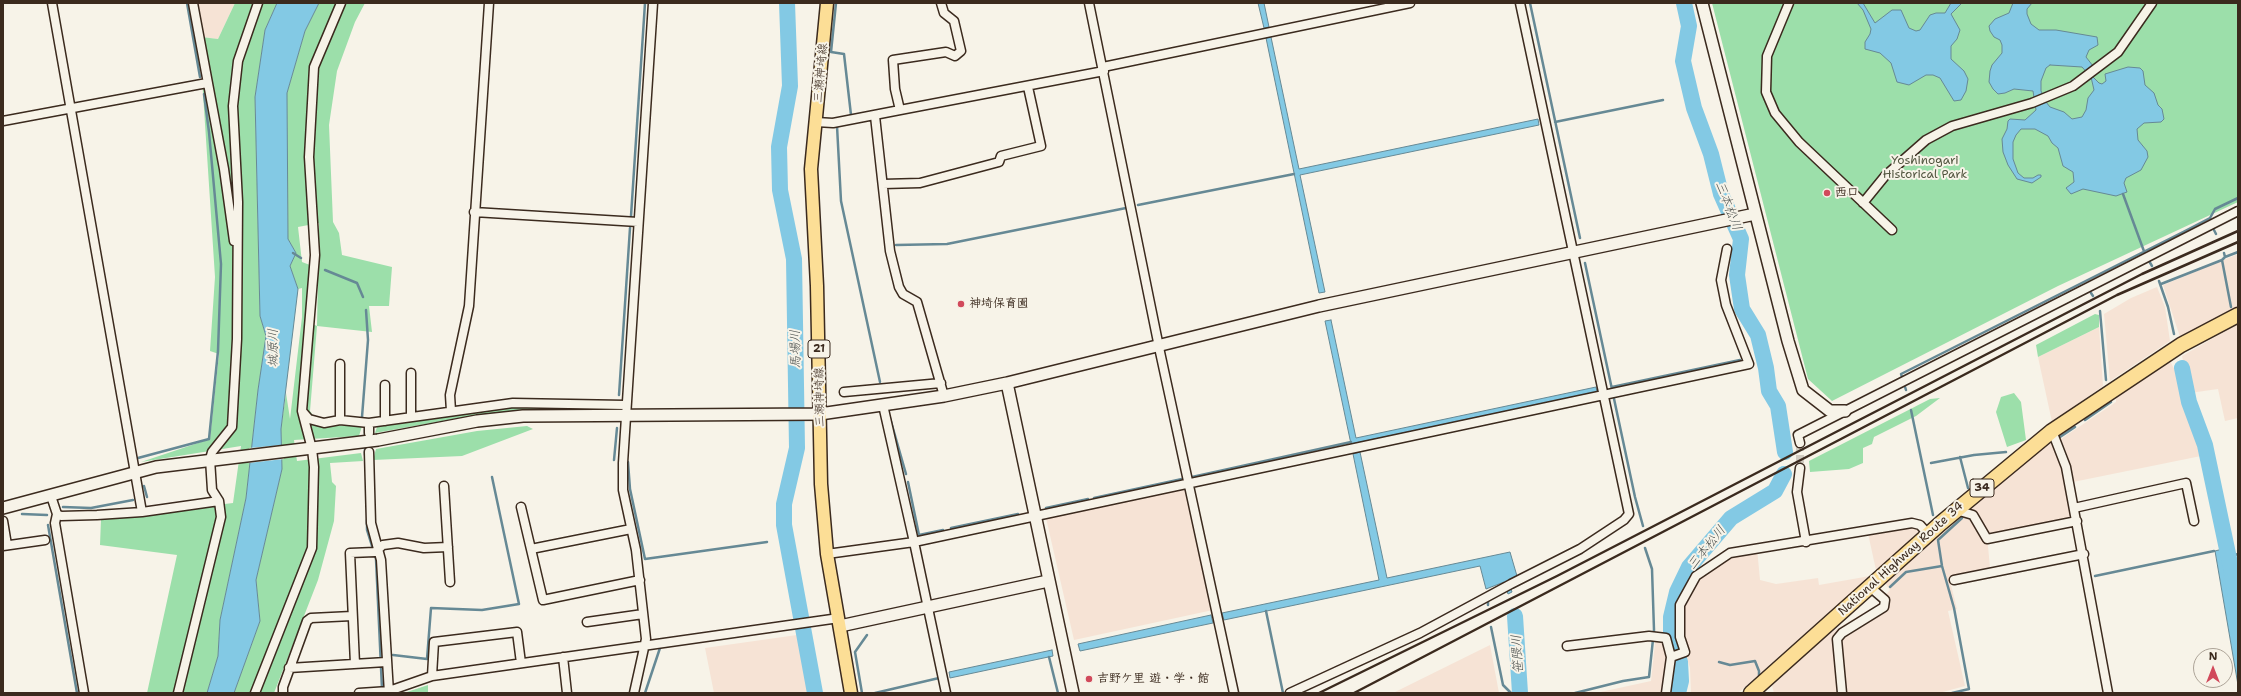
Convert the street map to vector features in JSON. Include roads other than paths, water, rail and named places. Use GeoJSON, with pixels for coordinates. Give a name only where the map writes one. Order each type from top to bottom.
{"type":"FeatureCollection","features":[{"type":"Feature","properties":{"kind":"highway","name":"National Highway Route 34"},"geometry":{"type":"LineString","coordinates":[[1751,693],[1928,534],[2052,431],[2175,349],[2238,315]]}},
{"type":"Feature","properties":{"kind":"main road","name":"三瀬神埼線"},"geometry":{"type":"LineString","coordinates":[[827,3],[810,170],[817,286],[821,484],[827,554],[840,622],[851,693]]}},
{"type":"Feature","properties":{"kind":"street"},"geometry":{"type":"LineString","coordinates":[[52,3],[72,108],[142,512]]}},
{"type":"Feature","properties":{"kind":"street"},"geometry":{"type":"LineString","coordinates":[[193,3],[224,169],[237,258]]}},
{"type":"Feature","properties":{"kind":"street"},"geometry":{"type":"LineString","coordinates":[[178,693],[220,517],[219,501],[212,490],[212,452],[232,427],[237,339],[238,202],[233,106],[238,61],[258,3]]}},
{"type":"Feature","properties":{"kind":"street"},"geometry":{"type":"LineString","coordinates":[[255,693],[312,548],[314,467],[312,449],[302,411],[309,343],[315,255],[309,157],[314,67],[341,3]]}},
{"type":"Feature","properties":{"kind":"street"},"geometry":{"type":"LineString","coordinates":[[451,411],[450,395],[469,306],[474,212],[489,3]]}},
{"type":"Feature","properties":{"kind":"street"},"geometry":{"type":"LineString","coordinates":[[634,693],[645,646],[636,550],[623,490],[625,410],[653,3]]}},
{"type":"Feature","properties":{"kind":"street"},"geometry":{"type":"LineString","coordinates":[[900,110],[895,90],[893,60],[946,52],[955,56],[961,50],[954,21],[944,13],[941,3]]}},
{"type":"Feature","properties":{"kind":"street"},"geometry":{"type":"LineString","coordinates":[[1089,3],[1188,483],[1234,693]]}},
{"type":"Feature","properties":{"kind":"street"},"geometry":{"type":"LineString","coordinates":[[816,122],[833,123],[1028,87],[1103,69],[1410,3]]}},
{"type":"Feature","properties":{"kind":"street"},"geometry":{"type":"LineString","coordinates":[[1290,693],[1413,636],[1580,549],[1624,520],[1629,514],[1610,393],[1573,252],[1520,3]]}},
{"type":"Feature","properties":{"kind":"street"},"geometry":{"type":"LineString","coordinates":[[1702,3],[1750,215],[1803,390],[1830,411],[1846,411]]}},
{"type":"Feature","properties":{"kind":"street"},"geometry":{"type":"LineString","coordinates":[[1789,3],[1767,56],[1766,92],[1775,114],[1799,142],[1892,230]]}},
{"type":"Feature","properties":{"kind":"street"},"geometry":{"type":"LineString","coordinates":[[1863,203],[1885,176],[1926,140],[1952,126],[1974,118],[2032,103],[2073,86],[2118,52],[2152,3]]}},
{"type":"Feature","properties":{"kind":"street"},"geometry":{"type":"LineString","coordinates":[[3,121],[207,83]]}},
{"type":"Feature","properties":{"kind":"street"},"geometry":{"type":"LineString","coordinates":[[882,184],[920,183],[999,162],[1001,156],[1040,146],[1028,87]]}},
{"type":"Feature","properties":{"kind":"street"},"geometry":{"type":"LineString","coordinates":[[875,116],[890,251],[899,287],[903,294],[917,302],[944,396]]}},
{"type":"Feature","properties":{"kind":"street"},"geometry":{"type":"LineString","coordinates":[[1800,443],[1798,434],[2238,211]]}},
{"type":"Feature","properties":{"kind":"street"},"geometry":{"type":"LineString","coordinates":[[474,212],[638,222]]}},
{"type":"Feature","properties":{"kind":"street"},"geometry":{"type":"LineString","coordinates":[[302,411],[309,419],[324,423],[340,420],[368,423],[513,403],[625,410],[820,414],[944,396],[1007,383],[1159,344],[1319,306],[1573,252],[1719,218],[1750,215]]}},
{"type":"Feature","properties":{"kind":"street"},"geometry":{"type":"LineString","coordinates":[[827,554],[914,542],[1749,364],[1726,305],[1722,280],[1727,249]]}},
{"type":"Feature","properties":{"kind":"street"},"geometry":{"type":"LineString","coordinates":[[340,364],[340,420]]}},
{"type":"Feature","properties":{"kind":"street"},"geometry":{"type":"LineString","coordinates":[[410,417],[411,373]]}},
{"type":"Feature","properties":{"kind":"street"},"geometry":{"type":"LineString","coordinates":[[844,392],[941,383]]}},
{"type":"Feature","properties":{"kind":"street"},"geometry":{"type":"LineString","coordinates":[[1007,383],[1073,693]]}},
{"type":"Feature","properties":{"kind":"street"},"geometry":{"type":"LineString","coordinates":[[385,385],[385,421]]}},
{"type":"Feature","properties":{"kind":"street"},"geometry":{"type":"LineString","coordinates":[[883,405],[946,693]]}},
{"type":"Feature","properties":{"kind":"street"},"geometry":{"type":"LineString","coordinates":[[3,508],[156,467],[378,440],[477,421],[523,416],[625,410]]}},
{"type":"Feature","properties":{"kind":"street"},"geometry":{"type":"LineString","coordinates":[[368,423],[369,433]]}},
{"type":"Feature","properties":{"kind":"street"},"geometry":{"type":"LineString","coordinates":[[2052,431],[2066,467],[2084,554],[2108,693]]}},
{"type":"Feature","properties":{"kind":"street"},"geometry":{"type":"LineString","coordinates":[[369,452],[371,523],[375,552],[381,560],[389,692]]}},
{"type":"Feature","properties":{"kind":"street"},"geometry":{"type":"LineString","coordinates":[[1800,468],[1797,492],[1806,542]]}},
{"type":"Feature","properties":{"kind":"street"},"geometry":{"type":"LineString","coordinates":[[2074,508],[2186,483],[2194,521]]}},
{"type":"Feature","properties":{"kind":"street"},"geometry":{"type":"LineString","coordinates":[[444,486],[450,582]]}},
{"type":"Feature","properties":{"kind":"street"},"geometry":{"type":"LineString","coordinates":[[51,496],[57,514],[55,523],[84,693]]}},
{"type":"Feature","properties":{"kind":"street"},"geometry":{"type":"LineString","coordinates":[[57,514],[61,516],[142,512],[219,501]]}},
{"type":"Feature","properties":{"kind":"street"},"geometry":{"type":"LineString","coordinates":[[522,507],[543,600],[640,580]]}},
{"type":"Feature","properties":{"kind":"street"},"geometry":{"type":"LineString","coordinates":[[1956,510],[1973,515],[1987,539],[2077,521]]}},
{"type":"Feature","properties":{"kind":"street"},"geometry":{"type":"LineString","coordinates":[[3,521],[5,546],[45,540]]}},
{"type":"Feature","properties":{"kind":"street"},"geometry":{"type":"LineString","coordinates":[[1671,658],[1685,652],[1680,637],[1680,605],[1696,576],[1730,553],[1806,542],[1912,523],[1920,525],[1928,534]]}},
{"type":"Feature","properties":{"kind":"street"},"geometry":{"type":"LineString","coordinates":[[531,549],[631,529]]}},
{"type":"Feature","properties":{"kind":"street"},"geometry":{"type":"LineString","coordinates":[[354,664],[350,554],[375,552],[383,545],[398,542],[424,548],[448,547]]}},
{"type":"Feature","properties":{"kind":"street"},"geometry":{"type":"LineString","coordinates":[[1954,580],[2084,554]]}},
{"type":"Feature","properties":{"kind":"street"},"geometry":{"type":"LineString","coordinates":[[359,693],[389,692],[432,676],[792,625],[840,622],[928,607],[1048,581]]}},
{"type":"Feature","properties":{"kind":"street"},"geometry":{"type":"LineString","coordinates":[[1842,693],[1837,639],[1842,633],[1884,607],[1885,600],[1870,587]]}},
{"type":"Feature","properties":{"kind":"street"},"geometry":{"type":"LineString","coordinates":[[587,622],[643,614]]}},
{"type":"Feature","properties":{"kind":"street"},"geometry":{"type":"LineString","coordinates":[[283,693],[283,687],[289,668],[307,621],[311,618],[352,616]]}},
{"type":"Feature","properties":{"kind":"street"},"geometry":{"type":"LineString","coordinates":[[432,676],[434,642],[517,632],[521,663]]}},
{"type":"Feature","properties":{"kind":"street"},"geometry":{"type":"LineString","coordinates":[[1567,646],[1648,636],[1666,638],[1671,658],[1666,693]]}},
{"type":"Feature","properties":{"kind":"street"},"geometry":{"type":"LineString","coordinates":[[563,658],[567,693]]}},
{"type":"Feature","properties":{"kind":"street"},"geometry":{"type":"LineString","coordinates":[[289,668],[386,662]]}},
{"type":"Feature","properties":{"kind":"water","name":"城原川"},"geometry":{"type":"Polygon","coordinates":[[[277,3],[319,3],[305,31],[287,93],[288,239],[296,253],[290,266],[298,289],[281,429],[282,469],[256,580],[260,621],[234,693],[207,693],[218,656],[220,620],[246,498],[258,390],[266,336],[260,316],[255,97],[265,30],[277,3]]]}},
{"type":"Feature","properties":{"kind":"water"},"geometry":{"type":"Polygon","coordinates":[[[1258,3],[1264,3],[1269,27],[1264,28],[1258,3]]]}},
{"type":"Feature","properties":{"kind":"water"},"geometry":{"type":"Polygon","coordinates":[[[1857,3],[1863,3],[1875,23],[1892,10],[1901,10],[1909,28],[1916,31],[1920,30],[1930,15],[1945,13],[1951,3],[1962,3],[1951,14],[1960,30],[1957,39],[1951,46],[1951,59],[1964,71],[1968,79],[1966,91],[1961,100],[1954,101],[1940,78],[1933,75],[1926,75],[1909,85],[1897,82],[1891,63],[1880,53],[1865,49],[1865,42],[1871,29],[1863,10],[1857,3]]]}},
{"type":"Feature","properties":{"kind":"water"},"geometry":{"type":"Polygon","coordinates":[[[2013,3],[2032,3],[2027,9],[2027,14],[2031,24],[2039,30],[2056,30],[2097,37],[2098,45],[2089,50],[2086,57],[2093,66],[2092,76],[2099,83],[2102,84],[2106,81],[2105,74],[2128,67],[2140,68],[2143,71],[2145,85],[2154,93],[2158,105],[2162,109],[2164,119],[2161,122],[2144,123],[2137,129],[2138,140],[2147,151],[2148,157],[2141,170],[2126,178],[2124,183],[2127,192],[2116,196],[2083,189],[2071,194],[2066,188],[2074,182],[2073,172],[2063,166],[2058,148],[2052,143],[2048,136],[2035,129],[2021,129],[2016,135],[2013,142],[2013,159],[2018,173],[2024,178],[2033,178],[2038,175],[2041,175],[2041,177],[2032,183],[2017,179],[2008,165],[2003,152],[2002,139],[2010,119],[2025,120],[2036,110],[2033,91],[2014,89],[1998,94],[1989,82],[1992,65],[2002,53],[2002,45],[2000,40],[1994,37],[1989,26],[1995,19],[2009,13],[2013,3]],[[2050,65],[2046,68],[2041,81],[2041,91],[2050,107],[2064,112],[2072,119],[2082,117],[2086,110],[2088,98],[2094,90],[2091,77],[2082,67],[2050,65]]]}},
{"type":"Feature","properties":{"kind":"water"},"geometry":{"type":"Polygon","coordinates":[[[1271,37],[1299,169],[1538,119],[1539,125],[1300,175],[1325,292],[1319,293],[1266,38],[1271,37]]]}},
{"type":"Feature","properties":{"kind":"water"},"geometry":{"type":"Polygon","coordinates":[[[1331,320],[1356,438],[1596,387],[1597,392],[1351,444],[1325,321],[1331,320]]]}},
{"type":"Feature","properties":{"kind":"water"},"geometry":{"type":"Polygon","coordinates":[[[1360,452],[1387,578],[1510,552],[1517,576],[1508,580],[1512,592],[1508,594],[1504,582],[1486,589],[1480,566],[1224,620],[1222,613],[1379,580],[1353,454],[1360,452]]]}},
{"type":"Feature","properties":{"kind":"water"},"geometry":{"type":"Polygon","coordinates":[[[2226,548],[2235,555],[2238,572],[2238,685],[2233,648],[2232,648],[2215,551],[2226,548]]]}},
{"type":"Feature","properties":{"kind":"water"},"geometry":{"type":"Polygon","coordinates":[[[1211,615],[1213,623],[1080,651],[1078,644],[1211,615]]]}},
{"type":"Feature","properties":{"kind":"water"},"geometry":{"type":"Polygon","coordinates":[[[1052,650],[1053,656],[950,678],[949,672],[1052,650]]]}},
{"type":"Feature","properties":{"kind":"waterway"},"geometry":{"type":"LineString","coordinates":[[187,3],[200,77]]}},
{"type":"Feature","properties":{"kind":"waterway"},"geometry":{"type":"LineString","coordinates":[[631,216],[645,3]]}},
{"type":"Feature","properties":{"kind":"waterway","name":"馬場川"},"geometry":{"type":"LineString","coordinates":[[787,3],[790,86],[779,147],[780,190],[794,259],[797,448],[784,504],[784,525],[815,693]]}},
{"type":"Feature","properties":{"kind":"waterway"},"geometry":{"type":"LineString","coordinates":[[836,3],[831,52],[844,54],[851,115]]}},
{"type":"Feature","properties":{"kind":"waterway"},"geometry":{"type":"LineString","coordinates":[[1530,3],[1580,238]]}},
{"type":"Feature","properties":{"kind":"waterway","name":"三本松川"},"geometry":{"type":"LineString","coordinates":[[1684,3],[1689,26],[1683,61],[1694,108],[1711,154],[1721,194],[1741,239],[1737,275],[1742,309],[1758,335],[1766,368],[1769,391],[1778,406],[1785,452]]}},
{"type":"Feature","properties":{"kind":"waterway"},"geometry":{"type":"LineString","coordinates":[[138,458],[209,439],[218,351],[221,264],[204,94]]}},
{"type":"Feature","properties":{"kind":"waterway"},"geometry":{"type":"LineString","coordinates":[[1555,122],[1663,100]]}},
{"type":"Feature","properties":{"kind":"waterway"},"geometry":{"type":"LineString","coordinates":[[837,126],[841,201],[880,382]]}},
{"type":"Feature","properties":{"kind":"waterway"},"geometry":{"type":"LineString","coordinates":[[1138,205],[1294,174]]}},
{"type":"Feature","properties":{"kind":"waterway"},"geometry":{"type":"LineString","coordinates":[[2123,194],[2145,254]]}},
{"type":"Feature","properties":{"kind":"waterway"},"geometry":{"type":"LineString","coordinates":[[1906,390],[1901,374],[2210,218],[2215,209],[2238,198]]}},
{"type":"Feature","properties":{"kind":"waterway"},"geometry":{"type":"LineString","coordinates":[[896,245],[947,244],[1126,208]]}},
{"type":"Feature","properties":{"kind":"waterway"},"geometry":{"type":"LineString","coordinates":[[619,395],[630,228]]}},
{"type":"Feature","properties":{"kind":"waterway"},"geometry":{"type":"LineString","coordinates":[[2214,230],[2216,234]]}},
{"type":"Feature","properties":{"kind":"waterway"},"geometry":{"type":"LineString","coordinates":[[2225,257],[2238,252]]}},
{"type":"Feature","properties":{"kind":"waterway"},"geometry":{"type":"LineString","coordinates":[[293,253],[301,258]]}},
{"type":"Feature","properties":{"kind":"waterway"},"geometry":{"type":"LineString","coordinates":[[2224,253],[2225,257],[2222,260],[2231,307]]}},
{"type":"Feature","properties":{"kind":"waterway"},"geometry":{"type":"LineString","coordinates":[[2161,284],[2222,260]]}},
{"type":"Feature","properties":{"kind":"waterway"},"geometry":{"type":"LineString","coordinates":[[2149,261],[2152,266]]}},
{"type":"Feature","properties":{"kind":"waterway"},"geometry":{"type":"LineString","coordinates":[[1585,263],[1635,497],[1643,526]]}},
{"type":"Feature","properties":{"kind":"waterway"},"geometry":{"type":"LineString","coordinates":[[325,270],[357,283],[363,297]]}},
{"type":"Feature","properties":{"kind":"waterway"},"geometry":{"type":"LineString","coordinates":[[2159,281],[2168,307],[2174,334]]}},
{"type":"Feature","properties":{"kind":"waterway"},"geometry":{"type":"LineString","coordinates":[[362,417],[368,340],[366,310]]}},
{"type":"Feature","properties":{"kind":"waterway"},"geometry":{"type":"LineString","coordinates":[[2100,311],[2106,380]]}},
{"type":"Feature","properties":{"kind":"waterway"},"geometry":{"type":"LineString","coordinates":[[1612,387],[1740,360]]}},
{"type":"Feature","properties":{"kind":"waterway"},"geometry":{"type":"LineString","coordinates":[[2182,368],[2189,402],[2205,445],[2231,568],[2238,611]]}},
{"type":"Feature","properties":{"kind":"waterway"},"geometry":{"type":"LineString","coordinates":[[2085,420],[2111,402]]}},
{"type":"Feature","properties":{"kind":"waterway"},"geometry":{"type":"LineString","coordinates":[[1911,410],[1933,515]]}},
{"type":"Feature","properties":{"kind":"waterway"},"geometry":{"type":"LineString","coordinates":[[890,418],[906,474]]}},
{"type":"Feature","properties":{"kind":"waterway"},"geometry":{"type":"LineString","coordinates":[[2060,437],[2075,427]]}},
{"type":"Feature","properties":{"kind":"waterway"},"geometry":{"type":"LineString","coordinates":[[614,460],[617,428]]}},
{"type":"Feature","properties":{"kind":"waterway"},"geometry":{"type":"LineString","coordinates":[[365,429],[365,439]]}},
{"type":"Feature","properties":{"kind":"waterway"},"geometry":{"type":"LineString","coordinates":[[1192,477],[1351,442]]}},
{"type":"Feature","properties":{"kind":"waterway"},"geometry":{"type":"LineString","coordinates":[[365,444],[365,455]]}},
{"type":"Feature","properties":{"kind":"waterway"},"geometry":{"type":"LineString","coordinates":[[1931,463],[1974,455],[2006,452]]}},
{"type":"Feature","properties":{"kind":"waterway"},"geometry":{"type":"LineString","coordinates":[[1960,457],[1968,488]]}},
{"type":"Feature","properties":{"kind":"waterway"},"geometry":{"type":"LineString","coordinates":[[628,462],[630,489],[645,559],[767,542]]}},
{"type":"Feature","properties":{"kind":"waterway","name":"三本松川"},"geometry":{"type":"LineString","coordinates":[[1678,693],[1681,681],[1680,662],[1671,635],[1671,617],[1677,592],[1689,567],[1731,518],[1775,491],[1784,474]]}},
{"type":"Feature","properties":{"kind":"waterway"},"geometry":{"type":"LineString","coordinates":[[393,655],[427,659],[431,608],[482,610],[519,604],[492,477]]}},
{"type":"Feature","properties":{"kind":"waterway"},"geometry":{"type":"LineString","coordinates":[[1094,498],[1182,479]]}},
{"type":"Feature","properties":{"kind":"waterway"},"geometry":{"type":"LineString","coordinates":[[908,482],[919,535],[943,530]]}},
{"type":"Feature","properties":{"kind":"waterway"},"geometry":{"type":"LineString","coordinates":[[144,486],[147,497]]}},
{"type":"Feature","properties":{"kind":"waterway"},"geometry":{"type":"LineString","coordinates":[[1046,508],[1088,499]]}},
{"type":"Feature","properties":{"kind":"waterway"},"geometry":{"type":"LineString","coordinates":[[63,507],[91,508],[133,500]]}},
{"type":"Feature","properties":{"kind":"waterway"},"geometry":{"type":"LineString","coordinates":[[22,514],[47,515]]}},
{"type":"Feature","properties":{"kind":"waterway"},"geometry":{"type":"LineString","coordinates":[[951,528],[1018,514]]}},
{"type":"Feature","properties":{"kind":"waterway"},"geometry":{"type":"LineString","coordinates":[[1952,693],[1969,689],[1954,608],[1942,566],[1938,540],[1962,518]]}},
{"type":"Feature","properties":{"kind":"waterway"},"geometry":{"type":"LineString","coordinates":[[367,520],[367,530],[376,559],[382,689]]}},
{"type":"Feature","properties":{"kind":"waterway"},"geometry":{"type":"LineString","coordinates":[[48,525],[77,693]]}},
{"type":"Feature","properties":{"kind":"waterway"},"geometry":{"type":"LineString","coordinates":[[1575,693],[1623,681],[1649,677],[1654,630],[1652,569],[1645,548]]}},
{"type":"Feature","properties":{"kind":"waterway"},"geometry":{"type":"LineString","coordinates":[[2095,576],[2214,551]]}},
{"type":"Feature","properties":{"kind":"waterway"},"geometry":{"type":"LineString","coordinates":[[1890,587],[1906,572],[1942,566]]}},
{"type":"Feature","properties":{"kind":"waterway"},"geometry":{"type":"LineString","coordinates":[[1488,598],[1488,605]]}},
{"type":"Feature","properties":{"kind":"waterway"},"geometry":{"type":"LineString","coordinates":[[1266,611],[1283,693]]}},
{"type":"Feature","properties":{"kind":"waterway","name":"笹隈川"},"geometry":{"type":"LineString","coordinates":[[1515,616],[1520,693]]}},
{"type":"Feature","properties":{"kind":"waterway"},"geometry":{"type":"LineString","coordinates":[[1491,627],[1503,685],[1511,693]]}},
{"type":"Feature","properties":{"kind":"waterway"},"geometry":{"type":"LineString","coordinates":[[862,693],[855,652],[867,635]]}},
{"type":"Feature","properties":{"kind":"waterway"},"geometry":{"type":"LineString","coordinates":[[645,693],[660,648]]}},
{"type":"Feature","properties":{"kind":"waterway"},"geometry":{"type":"LineString","coordinates":[[1049,657],[1058,693]]}},
{"type":"Feature","properties":{"kind":"waterway"},"geometry":{"type":"LineString","coordinates":[[1719,662],[1730,665],[1755,661],[1759,671],[1759,678]]}},
{"type":"Feature","properties":{"kind":"waterway"},"geometry":{"type":"LineString","coordinates":[[875,693],[939,678]]}},
{"type":"Feature","properties":{"kind":"tunnel"},"geometry":{"type":"LineString","coordinates":[[1800,443],[1800,468]]}},
{"type":"Feature","properties":{"kind":"railway"},"geometry":{"type":"LineString","coordinates":[[1319,693],[1557,576],[2142,274],[2238,231]]}},
{"type":"Feature","properties":{"kind":"railway"},"geometry":{"type":"LineString","coordinates":[[1354,693],[2117,295],[2238,242]]}},
{"type":"Feature","properties":{"kind":"place","name":"西口"},"geometry":{"type":"Point","coordinates":[1827,193]}},
{"type":"Feature","properties":{"kind":"place","name":"神埼保育園"},"geometry":{"type":"Point","coordinates":[961,304]}},
{"type":"Feature","properties":{"kind":"place","name":"吉野ケ里 遊・学・館"},"geometry":{"type":"Point","coordinates":[1089,679]}},
{"type":"Feature","properties":{"kind":"park label","name":"Yoshinogari Historical Park"},"geometry":{"type":"Point","coordinates":[1925,168]}}]}
